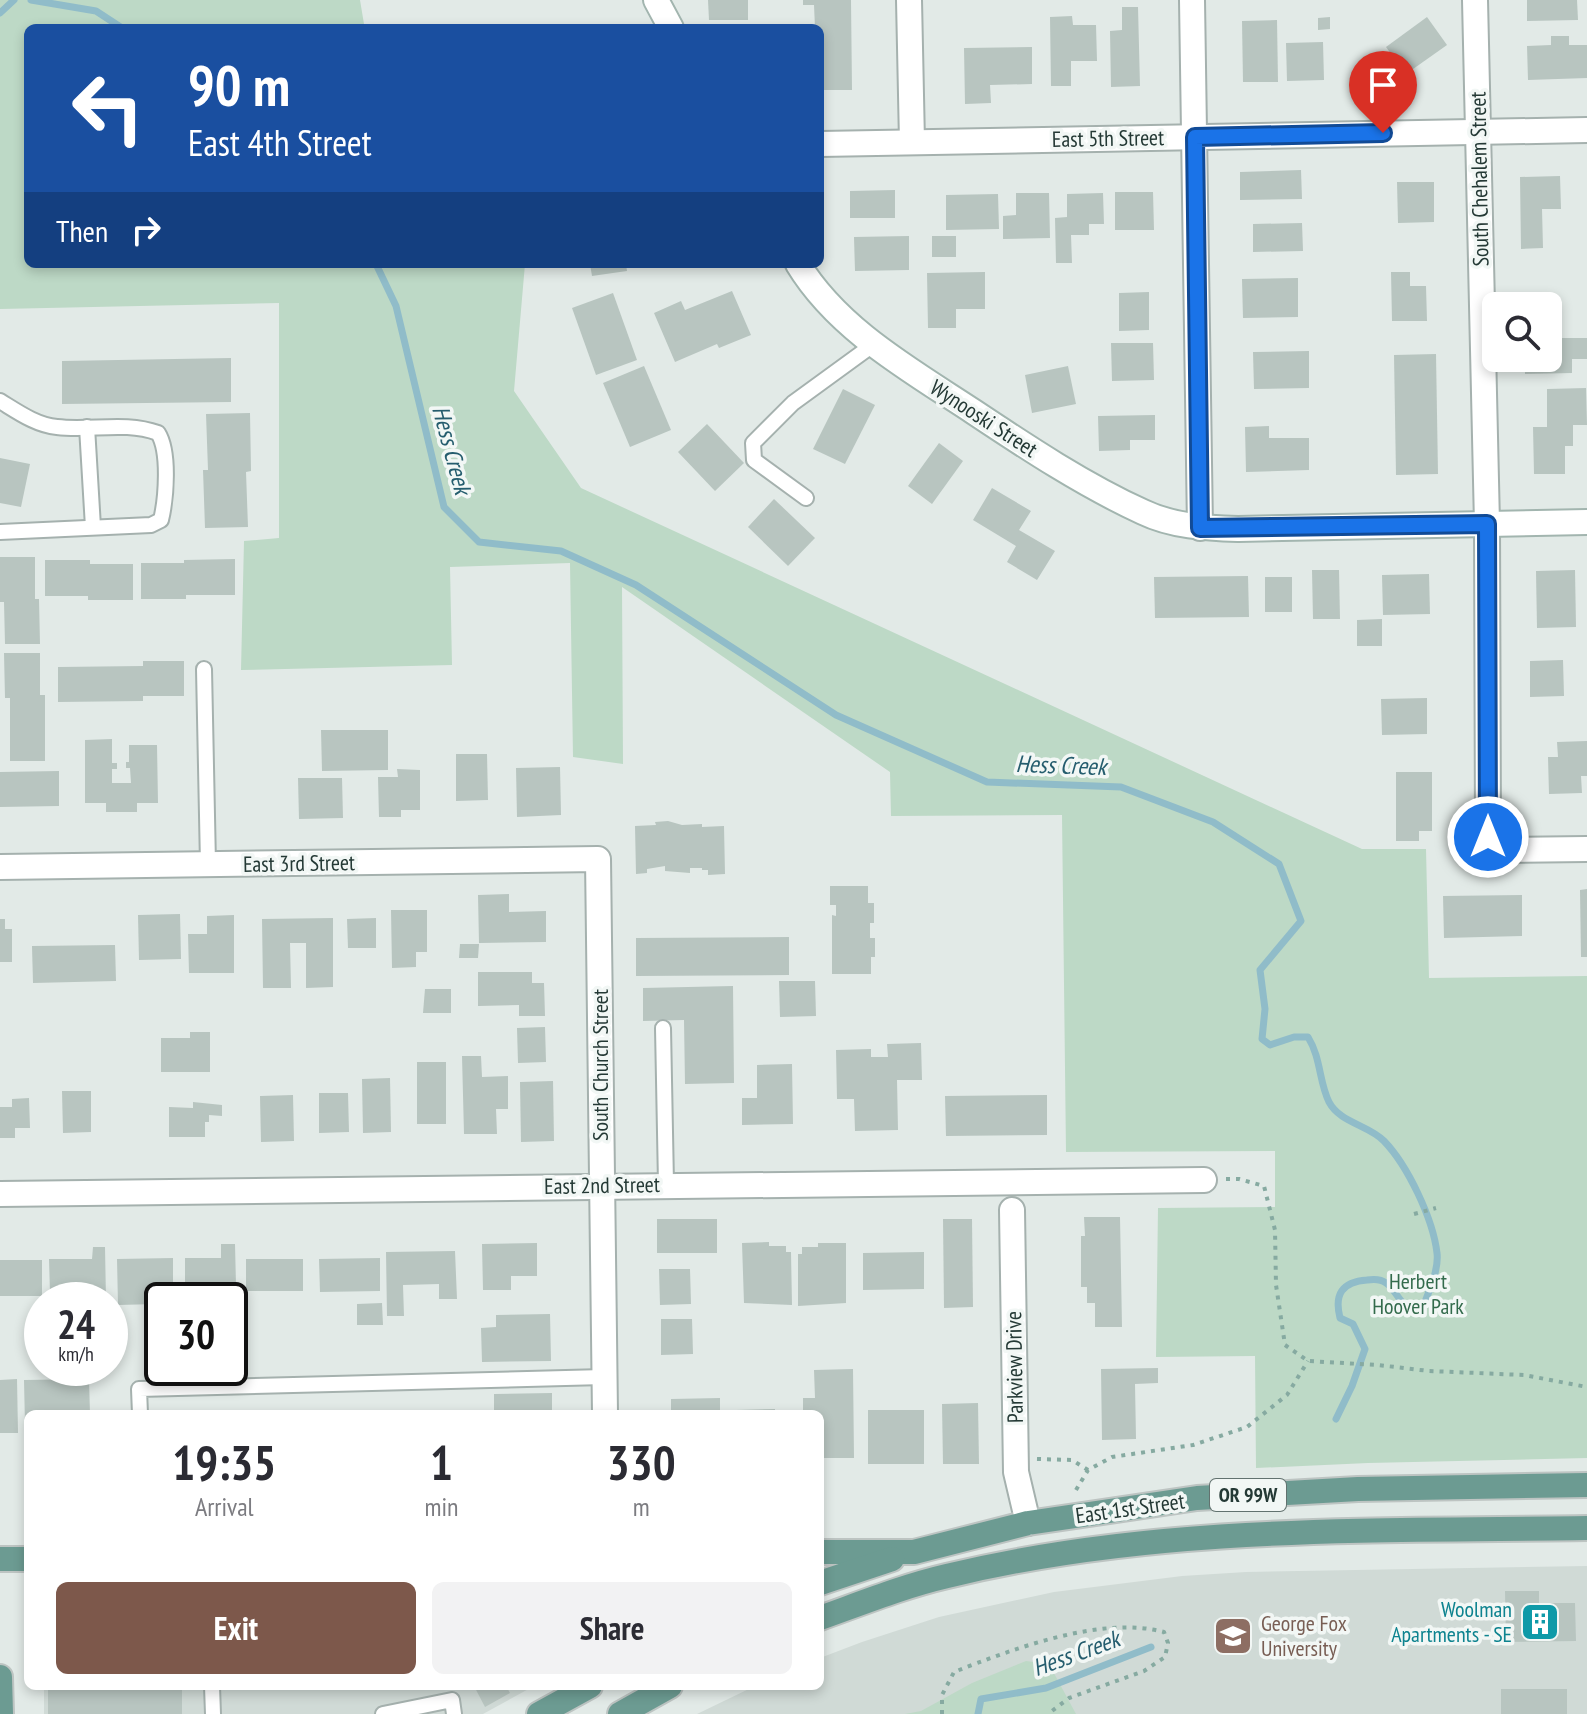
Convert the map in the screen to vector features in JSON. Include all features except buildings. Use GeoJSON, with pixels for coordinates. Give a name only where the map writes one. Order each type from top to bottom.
{"type":"FeatureCollection","features":[{"type":"Feature","properties":{"kind":"main road","name":"East 1st Street"},"geometry":{"type":"LineString","coordinates":[[824,1552],[914,1552],[1028,1523],[1132,1506],[1269,1493],[1587,1485]]}},
{"type":"Feature","properties":{"kind":"main road","name":"East 1st Street"},"geometry":{"type":"LineString","coordinates":[[824,1617],[945,1576],[1021,1560],[1142,1542],[1269,1533],[1587,1528]]}},
{"type":"Feature","properties":{"kind":"main road","name":"OR 99W"},"geometry":{"type":"LineString","coordinates":[[824,1582],[914,1552]]}},
{"type":"Feature","properties":{"kind":"main road"},"geometry":{"type":"LineString","coordinates":[[0,1559],[24,1559]]}},
{"type":"Feature","properties":{"kind":"main road"},"geometry":{"type":"LineString","coordinates":[[0,1677],[1,1714]]}},
{"type":"Feature","properties":{"kind":"main road"},"geometry":{"type":"LineString","coordinates":[[539,1714],[583,1690]]}},
{"type":"Feature","properties":{"kind":"main road"},"geometry":{"type":"LineString","coordinates":[[620,1714],[643,1708],[665,1690]]}},
{"type":"Feature","properties":{"kind":"street"},"geometry":{"type":"LineString","coordinates":[[656,0],[669,24]]}},
{"type":"Feature","properties":{"kind":"street"},"geometry":{"type":"LineString","coordinates":[[909,0],[912,142]]}},
{"type":"Feature","properties":{"kind":"street"},"geometry":{"type":"LineString","coordinates":[[1192,0],[1200,528]]}},
{"type":"Feature","properties":{"kind":"street","name":"South Chehalem Street"},"geometry":{"type":"LineString","coordinates":[[1475,0],[1487,524],[1488,837],[1501,850],[1587,849]]}},
{"type":"Feature","properties":{"kind":"street","name":"East 5th Street"},"geometry":{"type":"LineString","coordinates":[[824,144],[1587,130]]}},
{"type":"Feature","properties":{"kind":"street","name":"Wynooski Street"},"geometry":{"type":"LineString","coordinates":[[800,268],[816,293],[874,344],[1012,437],[1145,513],[1200,528],[1587,522]]}},
{"type":"Feature","properties":{"kind":"street","name":"East 3rd Street"},"geometry":{"type":"LineString","coordinates":[[0,867],[598,859]]}},
{"type":"Feature","properties":{"kind":"street","name":"South Church Street"},"geometry":{"type":"LineString","coordinates":[[598,859],[605,1410]]}},
{"type":"Feature","properties":{"kind":"street","name":"East 2nd Street"},"geometry":{"type":"LineString","coordinates":[[0,1194],[1204,1180]]}},
{"type":"Feature","properties":{"kind":"street","name":"Parkview Drive"},"geometry":{"type":"LineString","coordinates":[[1012,1210],[1016,1472],[1028,1523]]}},
{"type":"Feature","properties":{"kind":"lane"},"geometry":{"type":"LineString","coordinates":[[806,498],[754,460],[753,443],[793,403],[874,344]]}},
{"type":"Feature","properties":{"kind":"lane"},"geometry":{"type":"LineString","coordinates":[[0,401],[38,423],[58,427],[136,427],[158,433],[164,442],[165,502],[161,520],[151,525],[0,532]]}},
{"type":"Feature","properties":{"kind":"lane"},"geometry":{"type":"LineString","coordinates":[[87,427],[93,527]]}},
{"type":"Feature","properties":{"kind":"lane"},"geometry":{"type":"LineString","coordinates":[[204,669],[208,864]]}},
{"type":"Feature","properties":{"kind":"lane"},"geometry":{"type":"LineString","coordinates":[[663,1028],[666,1184]]}},
{"type":"Feature","properties":{"kind":"lane"},"geometry":{"type":"LineString","coordinates":[[140,1410],[139,1389],[604,1377]]}},
{"type":"Feature","properties":{"kind":"lane"},"geometry":{"type":"LineString","coordinates":[[212,1690],[213,1714]]}},
{"type":"Feature","properties":{"kind":"lane"},"geometry":{"type":"LineString","coordinates":[[383,1714],[452,1700]]}},
{"type":"Feature","properties":{"kind":"path"},"geometry":{"type":"LineString","coordinates":[[1204,1180],[1239,1179],[1264,1186],[1275,1230],[1276,1285],[1285,1345],[1308,1361],[1524,1375],[1587,1387]]}},
{"type":"Feature","properties":{"kind":"path"},"geometry":{"type":"LineString","coordinates":[[1414,1214],[1436,1208]]}},
{"type":"Feature","properties":{"kind":"path"},"geometry":{"type":"LineString","coordinates":[[1076,1490],[1088,1470],[1112,1457],[1193,1445],[1247,1427],[1287,1395],[1308,1361]]}},
{"type":"Feature","properties":{"kind":"path"},"geometry":{"type":"LineString","coordinates":[[1035,1459],[1072,1460],[1088,1470]]}},
{"type":"Feature","properties":{"kind":"path"},"geometry":{"type":"LineString","coordinates":[[942,1714],[942,1695],[954,1672],[983,1661],[1053,1638],[1127,1626],[1164,1632],[1168,1643],[1165,1657],[1144,1671],[1069,1698],[1048,1714]]}},
{"type":"Feature","properties":{"kind":"shaded area","name":"George Fox University"},"geometry":{"type":"Polygon","coordinates":[[[1587,1566],[1587,1714],[697,1714],[747,1690],[824,1690],[824,1656],[939,1617],[1054,1592],[1182,1576],[1246,1572],[1587,1566]]]}},
{"type":"Feature","properties":{"kind":"shaded area"},"geometry":{"type":"Polygon","coordinates":[[[44,1690],[527,1690],[483,1714],[44,1714],[44,1690]]]}},
{"type":"Feature","properties":{"kind":"green space","name":"Herbert Hoover Park"},"geometry":{"type":"Polygon","coordinates":[[[0,0],[360,0],[364,24],[24,24],[24,268],[525,268],[514,391],[581,488],[1362,849],[1426,849],[1429,978],[1587,976],[1587,1458],[1256,1468],[1255,1356],[1156,1357],[1158,1208],[1275,1207],[1275,1151],[1066,1152],[1062,815],[891,816],[890,772],[622,587],[623,764],[573,757],[570,563],[450,567],[452,665],[241,670],[244,541],[279,538],[279,303],[0,309],[0,0]]]}},
{"type":"Feature","properties":{"kind":"green space"},"geometry":{"type":"Polygon","coordinates":[[[1026,1661],[1049,1664],[1076,1714],[905,1714],[921,1711],[972,1683],[1026,1661]]]}},
{"type":"Feature","properties":{"kind":"waterway","name":"Hess Creek"},"geometry":{"type":"LineString","coordinates":[[0,13],[14,0]]}},
{"type":"Feature","properties":{"kind":"waterway","name":"Hess Creek"},"geometry":{"type":"LineString","coordinates":[[31,0],[96,11],[116,24]]}},
{"type":"Feature","properties":{"kind":"waterway","name":"Hess Creek"},"geometry":{"type":"LineString","coordinates":[[378,268],[396,306],[444,507],[479,542],[561,551],[636,585],[836,715],[987,782],[1121,787],[1213,822],[1279,864],[1301,921],[1260,970],[1265,1009],[1262,1039],[1270,1045],[1294,1037],[1308,1037],[1326,1094],[1334,1109],[1378,1136],[1402,1164],[1425,1209],[1437,1253],[1435,1273],[1423,1307],[1413,1310],[1408,1307],[1390,1286],[1379,1280],[1351,1283],[1342,1291],[1338,1302],[1340,1318],[1353,1324],[1365,1349],[1336,1419]]}},
{"type":"Feature","properties":{"kind":"waterway","name":"Hess Creek"},"geometry":{"type":"LineString","coordinates":[[978,1714],[981,1699],[1046,1688],[1151,1647]]}},
{"type":"Feature","properties":{"kind":"place","name":"Woolman Apartments - SE"},"geometry":{"type":"Point","coordinates":[1540,1622]}},
{"type":"Feature","properties":{"kind":"place","name":"George Fox University"},"geometry":{"type":"Point","coordinates":[1233,1636]}},
{"type":"Feature","properties":{"kind":"route"},"geometry":{"type":"LineString","coordinates":[[1383,133],[1195,137],[1200,528],[1487,524],[1488,837]]}}]}
